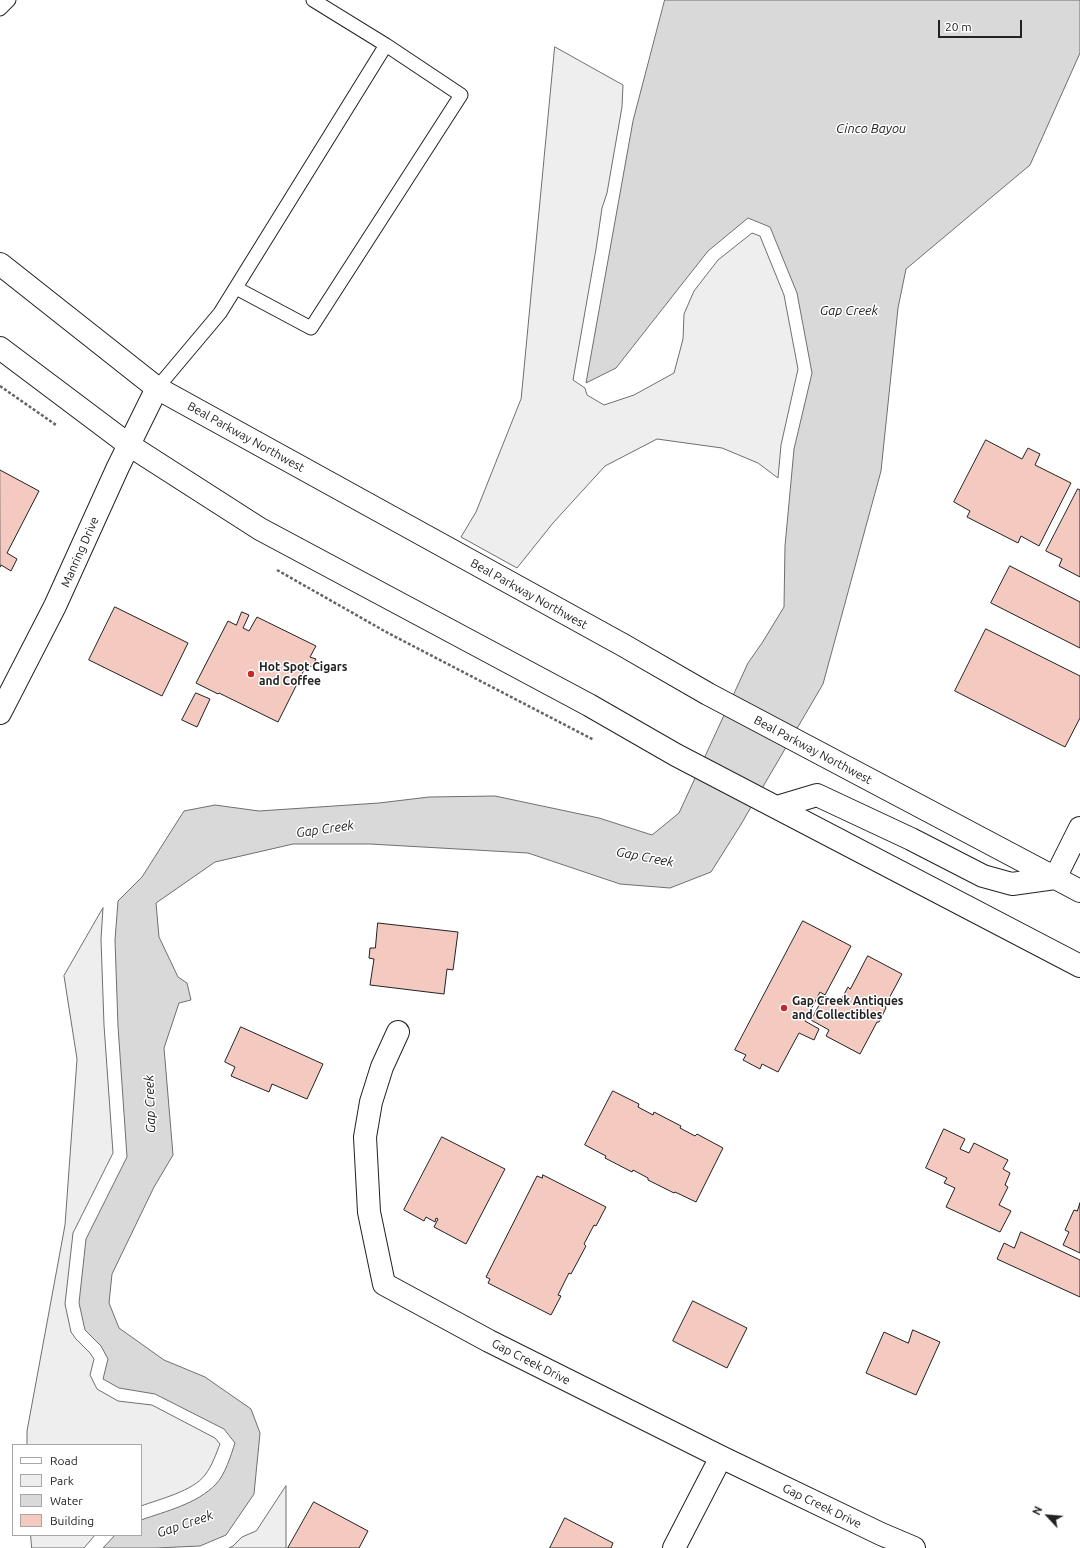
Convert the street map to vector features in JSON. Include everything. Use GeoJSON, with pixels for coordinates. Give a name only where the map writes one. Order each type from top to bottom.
{"type":"FeatureCollection","features":[{"type":"Feature","properties":{"kind":"main road","name":"Beal Parkway Northwest"},"geometry":{"type":"LineString","coordinates":[[0,264],[156,388],[623,645],[708,694],[1080,891]]}},
{"type":"Feature","properties":{"kind":"main road"},"geometry":{"type":"LineString","coordinates":[[0,348],[129,444],[260,529],[589,705],[676,755],[1080,966]]}},
{"type":"Feature","properties":{"kind":"main road","name":"Manring Drive"},"geometry":{"type":"LineString","coordinates":[[0,713],[55,606],[156,388]]}},
{"type":"Feature","properties":{"kind":"main road"},"geometry":{"type":"LineString","coordinates":[[777,807],[817,795],[911,839],[983,876],[1012,884],[1055,878],[1080,828]]}},
{"type":"Feature","properties":{"kind":"main road","name":"Gap Creek Drive"},"geometry":{"type":"LineString","coordinates":[[398,1032],[382,1067],[371,1102],[365,1137],[369,1212],[384,1284],[489,1341],[721,1457],[881,1534],[914,1548]]}},
{"type":"Feature","properties":{"kind":"main road"},"geometry":{"type":"LineString","coordinates":[[674,1548],[721,1457]]}},
{"type":"Feature","properties":{"kind":"lane"},"geometry":{"type":"LineString","coordinates":[[0,9],[9,0]]}},
{"type":"Feature","properties":{"kind":"lane"},"geometry":{"type":"LineString","coordinates":[[236,288],[311,328],[461,95],[386,45],[313,0]]}},
{"type":"Feature","properties":{"kind":"lane"},"geometry":{"type":"LineString","coordinates":[[156,388],[220,313],[386,45]]}},
{"type":"Feature","properties":{"kind":"green space"},"geometry":{"type":"Polygon","coordinates":[[[555,47],[623,85],[622,107],[607,193],[602,208],[573,380],[585,388],[587,395],[604,405],[634,395],[674,373],[683,339],[684,314],[694,291],[718,260],[752,233],[760,236],[784,295],[798,369],[781,445],[778,478],[758,463],[722,448],[657,439],[605,466],[553,523],[517,568],[461,537],[476,512],[521,399],[555,47]]]}},
{"type":"Feature","properties":{"kind":"green space"},"geometry":{"type":"Polygon","coordinates":[[[103,908],[101,939],[104,1025],[113,1153],[73,1233],[65,1304],[71,1332],[94,1359],[90,1375],[97,1389],[118,1401],[152,1405],[215,1438],[220,1444],[210,1468],[200,1481],[176,1494],[142,1506],[142,1444],[27,1444],[27,1431],[65,1225],[77,1059],[64,976],[103,908]]]}},
{"type":"Feature","properties":{"kind":"green space"},"geometry":{"type":"Polygon","coordinates":[[[286,1486],[286,1548],[229,1548],[242,1537],[256,1531],[286,1486]]]}},
{"type":"Feature","properties":{"kind":"green space"},"geometry":{"type":"Polygon","coordinates":[[[31,1536],[94,1536],[84,1548],[32,1548],[31,1536]]]}},
{"type":"Feature","properties":{"kind":"water"},"geometry":{"type":"Polygon","coordinates":[[[665,0],[1080,0],[1080,53],[1030,165],[906,269],[898,308],[881,471],[823,684],[740,826],[711,872],[670,888],[620,884],[528,853],[370,844],[293,844],[215,862],[156,903],[159,937],[178,977],[187,983],[191,1000],[179,1003],[164,1048],[173,1155],[154,1187],[112,1274],[109,1303],[119,1328],[164,1360],[205,1377],[251,1409],[260,1433],[254,1494],[226,1535],[200,1546],[103,1548],[114,1536],[142,1536],[142,1520],[191,1502],[208,1491],[216,1484],[222,1475],[235,1443],[224,1429],[155,1394],[119,1388],[103,1379],[108,1359],[101,1346],[85,1330],[79,1303],[86,1239],[127,1157],[118,1026],[115,940],[118,901],[142,877],[184,811],[215,805],[259,811],[379,803],[429,797],[495,796],[599,818],[652,835],[679,813],[748,663],[784,607],[785,546],[794,449],[812,373],[797,293],[770,227],[748,218],[708,251],[616,368],[586,383],[633,121],[665,0]]]}},
{"type":"Feature","properties":{"kind":"building"},"geometry":{"type":"Polygon","coordinates":[[[986,440],[1022,459],[1028,448],[1040,454],[1035,465],[1071,483],[1039,546],[1021,536],[1018,543],[967,517],[970,511],[954,502],[986,440]]]}},
{"type":"Feature","properties":{"kind":"building"},"geometry":{"type":"Polygon","coordinates":[[[0,470],[39,491],[7,553],[17,559],[11,571],[1,565],[0,567],[0,470]]]}},
{"type":"Feature","properties":{"kind":"building"},"geometry":{"type":"Polygon","coordinates":[[[1078,489],[1080,490],[1080,577],[1059,566],[1062,559],[1046,551],[1078,489]]]}},
{"type":"Feature","properties":{"kind":"building"},"geometry":{"type":"Polygon","coordinates":[[[1010,566],[1080,602],[1080,648],[991,603],[1010,566]]]}},
{"type":"Feature","properties":{"kind":"building"},"geometry":{"type":"Polygon","coordinates":[[[115,607],[188,643],[162,696],[89,660],[115,607]]]}},
{"type":"Feature","properties":{"kind":"building","name":"Hot Spot Cigars and Coffee"},"geometry":{"type":"Polygon","coordinates":[[[242,612],[249,615],[243,628],[249,631],[257,617],[316,646],[310,657],[316,659],[312,667],[307,664],[278,722],[196,683],[228,621],[236,625],[242,612]]]}},
{"type":"Feature","properties":{"kind":"building"},"geometry":{"type":"Polygon","coordinates":[[[986,629],[1080,676],[1080,718],[1065,747],[955,691],[986,629]]]}},
{"type":"Feature","properties":{"kind":"building"},"geometry":{"type":"Polygon","coordinates":[[[196,693],[210,699],[197,727],[182,720],[196,693]]]}},
{"type":"Feature","properties":{"kind":"building","name":"Gap Creek Antiques and Collectibles"},"geometry":{"type":"Polygon","coordinates":[[[803,921],[851,946],[825,995],[820,992],[805,1021],[819,1029],[814,1040],[799,1033],[778,1072],[762,1064],[760,1069],[743,1060],[746,1055],[735,1050],[803,921]]]}},
{"type":"Feature","properties":{"kind":"building"},"geometry":{"type":"Polygon","coordinates":[[[378,923],[458,932],[453,970],[447,969],[444,994],[370,985],[374,959],[369,958],[370,948],[375,948],[378,923]]]}},
{"type":"Feature","properties":{"kind":"building"},"geometry":{"type":"Polygon","coordinates":[[[868,956],[902,974],[885,1006],[886,1008],[879,1022],[877,1022],[860,1054],[826,1036],[829,1030],[811,1020],[824,996],[842,1005],[843,1003],[840,1002],[848,987],[850,989],[868,956]]]}},
{"type":"Feature","properties":{"kind":"building"},"geometry":{"type":"Polygon","coordinates":[[[241,1027],[323,1064],[307,1099],[272,1084],[269,1092],[231,1076],[235,1067],[225,1062],[241,1027]]]}},
{"type":"Feature","properties":{"kind":"building"},"geometry":{"type":"Polygon","coordinates":[[[613,1091],[639,1104],[638,1107],[653,1115],[654,1112],[681,1126],[680,1128],[695,1136],[697,1134],[723,1148],[696,1202],[648,1180],[648,1178],[633,1170],[632,1172],[605,1158],[606,1156],[585,1145],[613,1091]]]}},
{"type":"Feature","properties":{"kind":"building"},"geometry":{"type":"Polygon","coordinates":[[[944,1129],[965,1139],[960,1149],[969,1153],[974,1143],[1008,1160],[1003,1169],[1010,1173],[1005,1185],[1008,1187],[999,1205],[1011,1211],[1000,1232],[946,1207],[955,1188],[944,1183],[947,1178],[926,1168],[944,1129]]]}},
{"type":"Feature","properties":{"kind":"building"},"geometry":{"type":"Polygon","coordinates":[[[442,1137],[505,1169],[466,1244],[434,1227],[438,1219],[436,1218],[435,1222],[426,1217],[424,1221],[404,1210],[442,1137]]]}},
{"type":"Feature","properties":{"kind":"building"},"geometry":{"type":"Polygon","coordinates":[[[543,1175],[606,1207],[584,1244],[586,1246],[571,1274],[569,1273],[558,1295],[561,1296],[551,1315],[488,1283],[490,1279],[486,1277],[537,1176],[542,1178],[543,1175]]]}},
{"type":"Feature","properties":{"kind":"building"},"geometry":{"type":"Polygon","coordinates":[[[1080,1203],[1080,1253],[1063,1245],[1069,1232],[1065,1230],[1074,1210],[1077,1211],[1080,1203]]]}},
{"type":"Feature","properties":{"kind":"building"},"geometry":{"type":"Polygon","coordinates":[[[1021,1232],[1080,1260],[1080,1297],[997,1259],[1004,1243],[1014,1248],[1021,1232]]]}},
{"type":"Feature","properties":{"kind":"building"},"geometry":{"type":"Polygon","coordinates":[[[693,1301],[747,1328],[727,1368],[673,1341],[693,1301]]]}},
{"type":"Feature","properties":{"kind":"building"},"geometry":{"type":"Polygon","coordinates":[[[913,1330],[940,1342],[916,1395],[866,1373],[884,1332],[908,1343],[913,1330]]]}},
{"type":"Feature","properties":{"kind":"building"},"geometry":{"type":"Polygon","coordinates":[[[314,1502],[368,1531],[359,1548],[288,1548],[314,1502]]]}},
{"type":"Feature","properties":{"kind":"building"},"geometry":{"type":"Polygon","coordinates":[[[565,1518],[613,1543],[611,1548],[550,1548],[565,1518]]]}},
{"type":"Feature","properties":{"kind":"place","name":"Hot Spot Cigars and Coffee"},"geometry":{"type":"Point","coordinates":[251,674]}},
{"type":"Feature","properties":{"kind":"place","name":"Gap Creek Antiques and Collectibles"},"geometry":{"type":"Point","coordinates":[784,1008]}},
{"type":"Feature","properties":{"kind":"water label","name":"Cinco Bayou"},"geometry":{"type":"Point","coordinates":[871,129]}},
{"type":"Feature","properties":{"kind":"water label","name":"Gap Creek"},"geometry":{"type":"Point","coordinates":[849,311]}},
{"type":"Feature","properties":{"kind":"water label","name":"Gap Creek"},"geometry":{"type":"Point","coordinates":[325,829]}},
{"type":"Feature","properties":{"kind":"water label","name":"Gap Creek"},"geometry":{"type":"Point","coordinates":[645,857]}},
{"type":"Feature","properties":{"kind":"water label","name":"Gap Creek"},"geometry":{"type":"Point","coordinates":[150,1104]}},
{"type":"Feature","properties":{"kind":"water label","name":"Gap Creek"},"geometry":{"type":"Point","coordinates":[185,1524]}}]}
